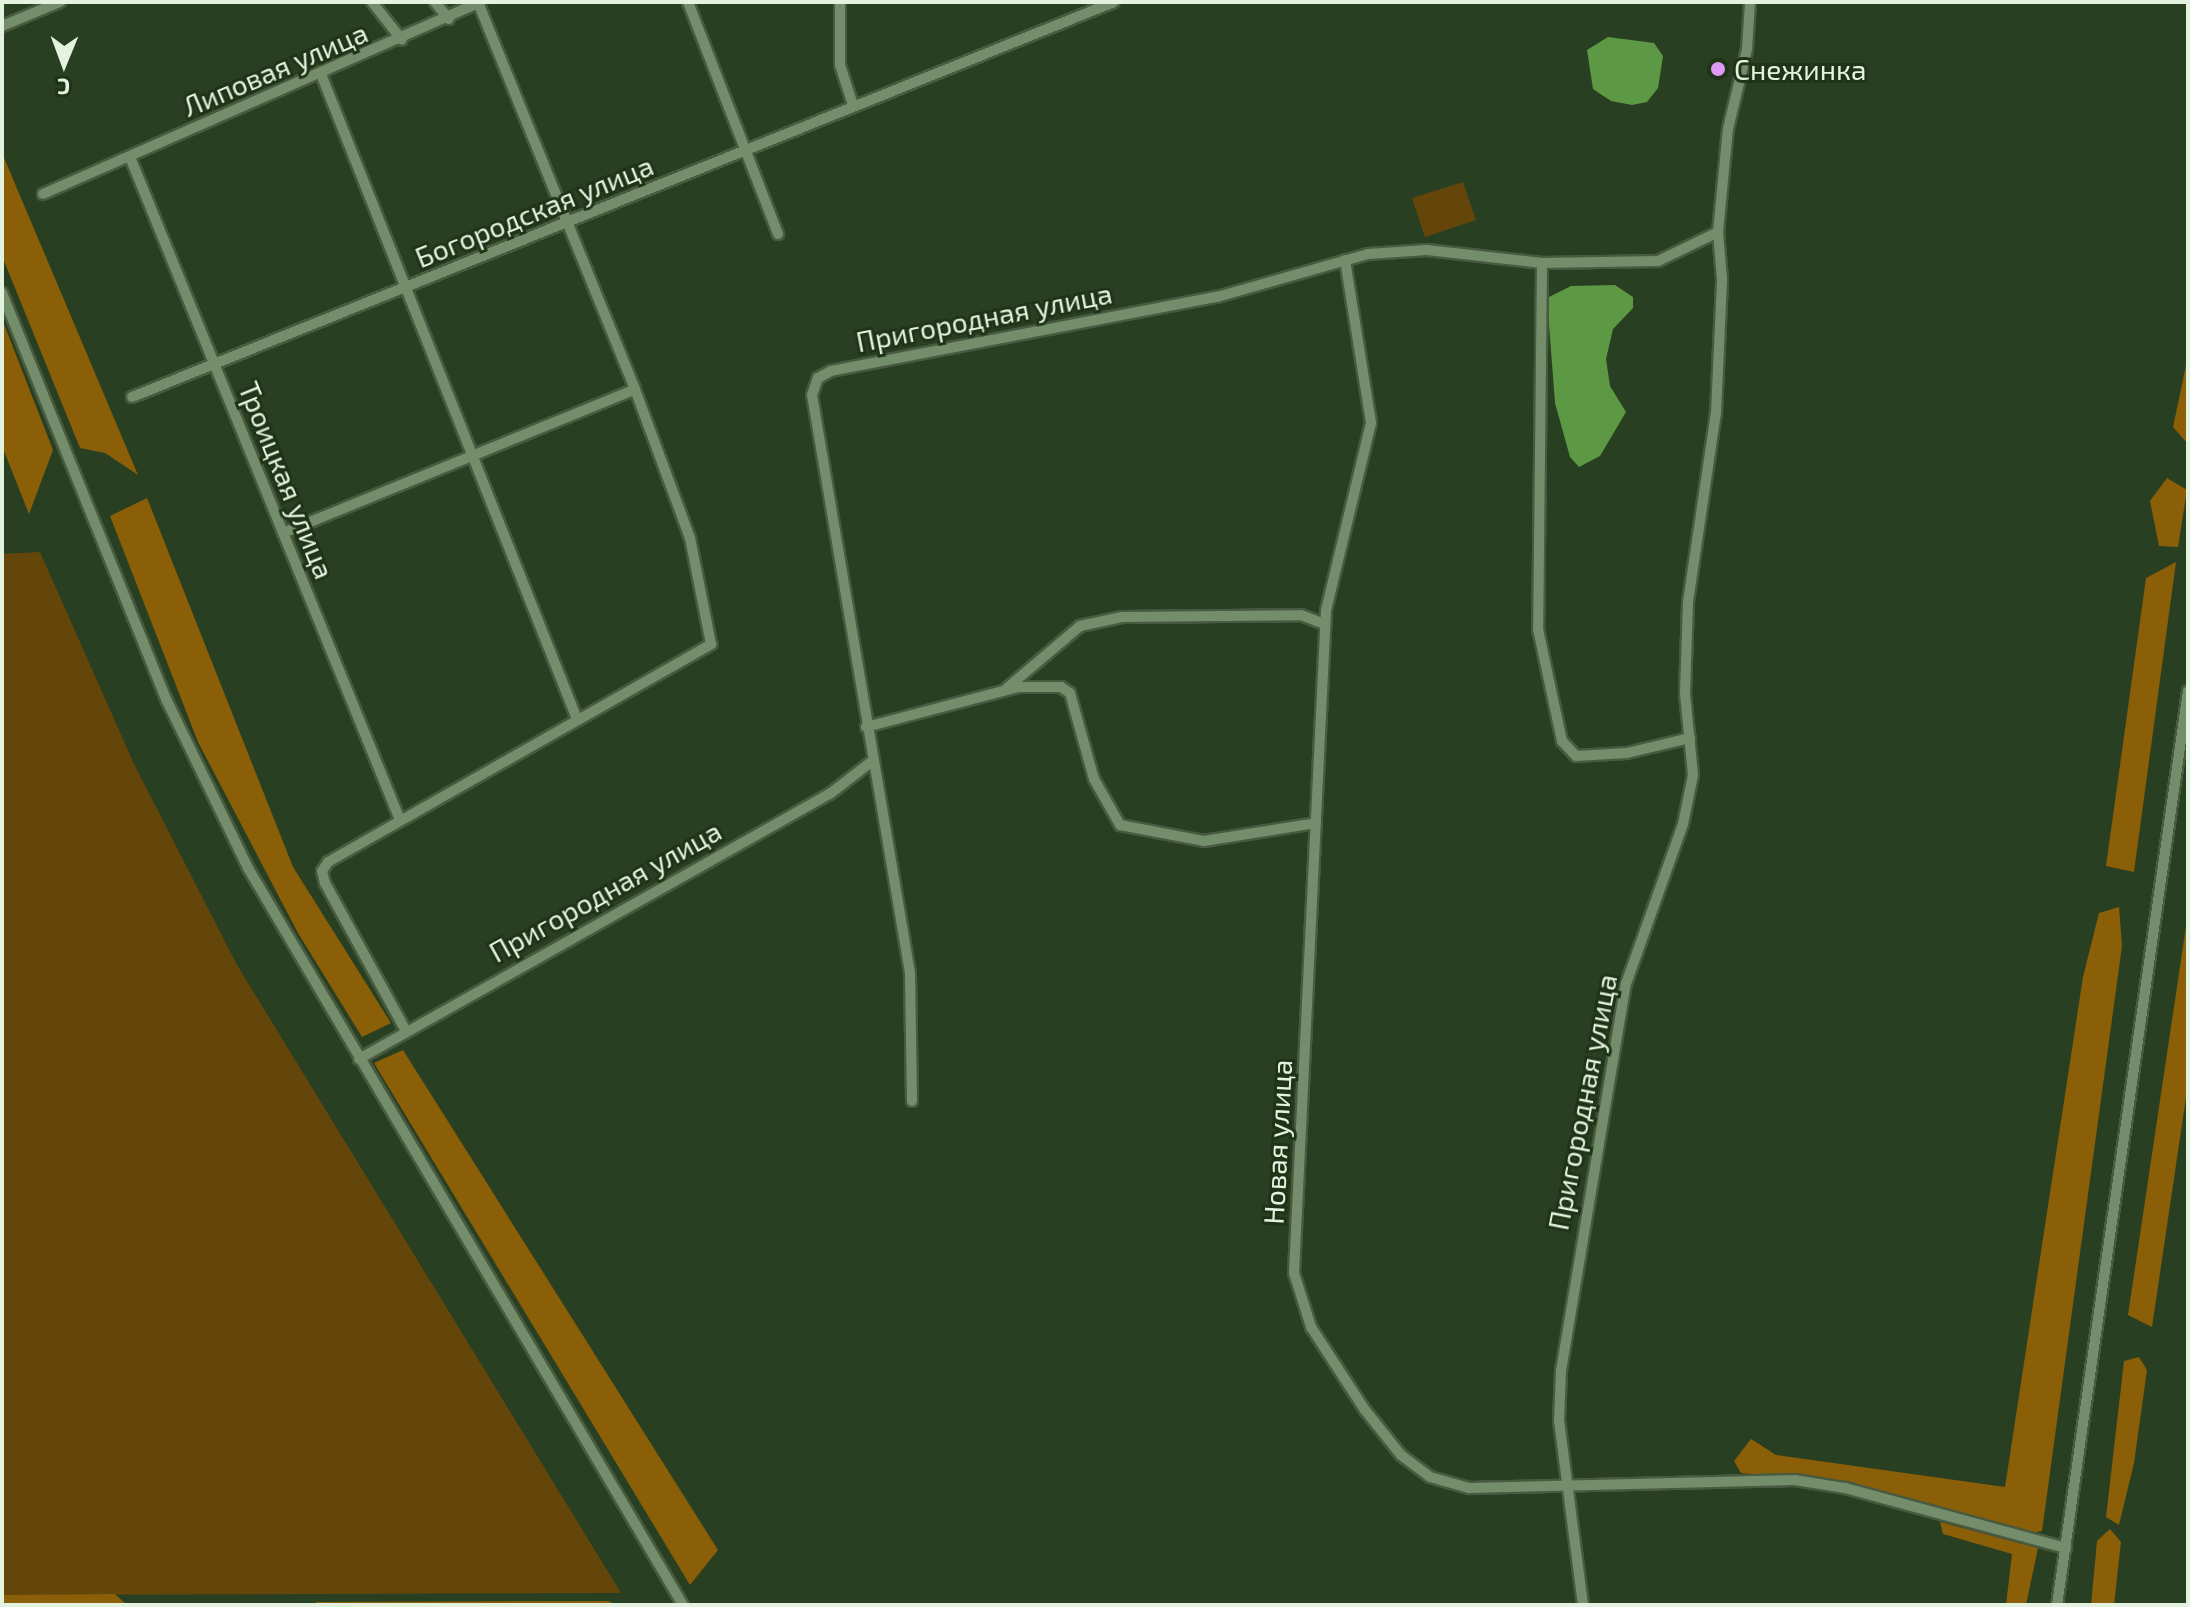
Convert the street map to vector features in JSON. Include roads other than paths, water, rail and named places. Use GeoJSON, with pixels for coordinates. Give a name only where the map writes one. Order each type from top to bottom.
{"type":"FeatureCollection","features":[{"type":"Feature","properties":{"kind":"street"},"geometry":{"type":"LineString","coordinates":[[2,26],[60,2]]}},
{"type":"Feature","properties":{"kind":"street"},"geometry":{"type":"LineString","coordinates":[[372,2],[402,40]]}},
{"type":"Feature","properties":{"kind":"street"},"geometry":{"type":"LineString","coordinates":[[435,2],[449,19]]}},
{"type":"Feature","properties":{"kind":"street"},"geometry":{"type":"LineString","coordinates":[[688,2],[749,150],[778,234]]}},
{"type":"Feature","properties":{"kind":"street"},"geometry":{"type":"LineString","coordinates":[[840,2],[840,65],[853,105]]}},
{"type":"Feature","properties":{"kind":"street","name":"Богородская улица"},"geometry":{"type":"LineString","coordinates":[[132,397],[1114,2]]}},
{"type":"Feature","properties":{"kind":"street","name":"Пригородная улица"},"geometry":{"type":"LineString","coordinates":[[1583,1605],[1559,1421],[1561,1371],[1602,1103],[1626,984],[1683,824],[1693,775],[1685,693],[1688,602],[1716,413],[1722,279],[1718,232],[1728,129],[1747,49],[1750,2]]}},
{"type":"Feature","properties":{"kind":"street"},"geometry":{"type":"LineString","coordinates":[[406,1031],[322,871],[328,862],[711,644],[690,538],[635,389],[565,224],[480,3]]}},
{"type":"Feature","properties":{"kind":"street","name":"Липовая улица"},"geometry":{"type":"LineString","coordinates":[[43,194],[402,40],[480,3]]}},
{"type":"Feature","properties":{"kind":"street"},"geometry":{"type":"LineString","coordinates":[[321,74],[577,719]]}},
{"type":"Feature","properties":{"kind":"street","name":"Троицкая улица"},"geometry":{"type":"LineString","coordinates":[[130,157],[400,820]]}},
{"type":"Feature","properties":{"kind":"street","name":"Пригородная улица"},"geometry":{"type":"LineString","coordinates":[[912,1101],[910,973],[871,762],[812,395],[818,378],[831,371],[1217,297],[1345,260],[1427,250],[1542,263],[1658,261],[1718,232]]}},
{"type":"Feature","properties":{"kind":"street","name":"Новая улица"},"geometry":{"type":"LineString","coordinates":[[1345,260],[1371,423],[1325,624],[1294,1273],[1300,1301],[1365,1410],[1401,1455],[1430,1477],[1469,1488],[1568,1483],[1795,1480],[1845,1488],[2066,1548]]}},
{"type":"Feature","properties":{"kind":"street"},"geometry":{"type":"LineString","coordinates":[[1542,263],[1538,629],[1562,741],[1576,756],[1627,753],[1690,738]]}},
{"type":"Feature","properties":{"kind":"street"},"geometry":{"type":"LineString","coordinates":[[2,293],[179,727],[248,868],[683,1605]]}},
{"type":"Feature","properties":{"kind":"street"},"geometry":{"type":"LineString","coordinates":[[283,533],[635,389]]}},
{"type":"Feature","properties":{"kind":"street"},"geometry":{"type":"LineString","coordinates":[[1002,691],[1035,669],[1080,626],[1122,617],[1301,615],[1325,624]]}},
{"type":"Feature","properties":{"kind":"street"},"geometry":{"type":"LineString","coordinates":[[866,727],[1002,691],[1061,687],[1070,693],[1094,779],[1120,825],[1204,841],[1316,823]]}},
{"type":"Feature","properties":{"kind":"street"},"geometry":{"type":"LineString","coordinates":[[2057,1605],[2188,691]]}},
{"type":"Feature","properties":{"kind":"street","name":"Пригородная улица"},"geometry":{"type":"LineString","coordinates":[[359,1059],[831,793],[871,762]]}},
{"type":"Feature","properties":{"kind":"place","name":"Снежинка"},"geometry":{"type":"Point","coordinates":[1718,69]}}]}
